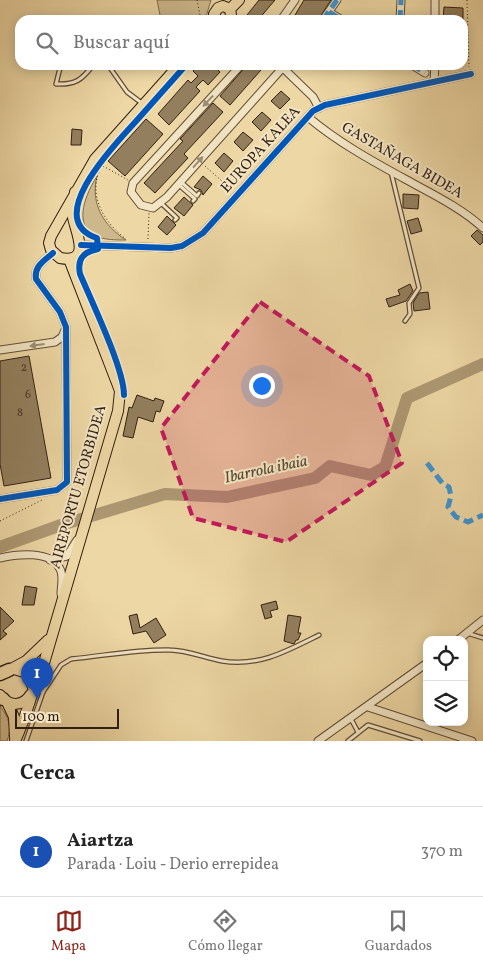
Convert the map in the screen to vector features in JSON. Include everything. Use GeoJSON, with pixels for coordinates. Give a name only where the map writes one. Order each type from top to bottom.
{"type":"FeatureCollection","features":[{"type":"Feature","properties":{"kind":"main road"},"geometry":{"type":"LineString","coordinates":[[215,15],[214,12],[224,9],[239,0]]}},
{"type":"Feature","properties":{"kind":"main road"},"geometry":{"type":"LineString","coordinates":[[75,192],[73,218],[81,245],[78,252],[69,258],[60,258],[53,253],[49,243],[75,192],[95,159],[170,70]]}},
{"type":"Feature","properties":{"kind":"main road"},"geometry":{"type":"LineString","coordinates":[[53,232],[59,228],[67,227],[78,233]]}},
{"type":"Feature","properties":{"kind":"main road","name":"AIREPORTU ETORBIDEA"},"geometry":{"type":"LineString","coordinates":[[15,741],[26,716],[44,663],[60,601],[114,428],[120,392],[69,258]]}},
{"type":"Feature","properties":{"kind":"main road"},"geometry":{"type":"LineString","coordinates":[[6,673],[49,640]]}},
{"type":"Feature","properties":{"kind":"main road"},"geometry":{"type":"LineString","coordinates":[[3,698],[22,703],[35,690],[28,673],[6,673]]}},
{"type":"Feature","properties":{"kind":"main road"},"geometry":{"type":"LineString","coordinates":[[3,698],[14,717],[15,741]]}},
{"type":"Feature","properties":{"kind":"street"},"geometry":{"type":"LineString","coordinates":[[285,15],[296,0]]}},
{"type":"Feature","properties":{"kind":"street"},"geometry":{"type":"LineString","coordinates":[[327,15],[337,0]]}},
{"type":"Feature","properties":{"kind":"street"},"geometry":{"type":"LineString","coordinates":[[400,15],[401,0]]}},
{"type":"Feature","properties":{"kind":"street"},"geometry":{"type":"LineString","coordinates":[[435,0],[435,15]]}},
{"type":"Feature","properties":{"kind":"street"},"geometry":{"type":"LineString","coordinates":[[329,12],[334,15]]}},
{"type":"Feature","properties":{"kind":"street"},"geometry":{"type":"LineString","coordinates":[[237,70],[133,183],[131,192],[135,200],[141,205],[149,208],[157,207],[200,161],[279,70]]}},
{"type":"Feature","properties":{"kind":"street"},"geometry":{"type":"LineString","coordinates":[[286,70],[313,97],[319,108]]}},
{"type":"Feature","properties":{"kind":"street"},"geometry":{"type":"LineString","coordinates":[[420,70],[425,73]]}},
{"type":"Feature","properties":{"kind":"street"},"geometry":{"type":"LineString","coordinates":[[434,82],[435,70]]}},
{"type":"Feature","properties":{"kind":"street","name":"EUROPA KALEA"},"geometry":{"type":"LineString","coordinates":[[81,245],[171,248],[189,243],[202,233],[308,117],[319,108],[470,74]]}},
{"type":"Feature","properties":{"kind":"street","name":"GASTAÑAGA BIDEA"},"geometry":{"type":"LineString","coordinates":[[308,117],[324,130],[391,172],[451,204],[483,228]]}},
{"type":"Feature","properties":{"kind":"street"},"geometry":{"type":"LineString","coordinates":[[0,499],[52,492],[68,482],[66,327],[60,312],[36,279],[38,267],[53,253]]}},
{"type":"Feature","properties":{"kind":"street"},"geometry":{"type":"LineString","coordinates":[[0,350],[55,342],[62,337],[66,327]]}},
{"type":"Feature","properties":{"kind":"street"},"geometry":{"type":"LineString","coordinates":[[50,560],[67,556],[82,532]]}},
{"type":"Feature","properties":{"kind":"street"},"geometry":{"type":"LineString","coordinates":[[0,558],[24,554],[50,560],[58,566],[62,573],[60,601]]}},
{"type":"Feature","properties":{"kind":"street"},"geometry":{"type":"LineString","coordinates":[[463,636],[483,620]]}},
{"type":"Feature","properties":{"kind":"street"},"geometry":{"type":"LineString","coordinates":[[318,741],[423,666]]}},
{"type":"Feature","properties":{"kind":"street"},"geometry":{"type":"LineString","coordinates":[[368,706],[472,741]]}},
{"type":"Feature","properties":{"kind":"lane"},"geometry":{"type":"LineString","coordinates":[[60,70],[56,84],[70,84],[85,76],[89,70]]}},
{"type":"Feature","properties":{"kind":"lane"},"geometry":{"type":"LineString","coordinates":[[112,70],[127,92],[143,104]]}},
{"type":"Feature","properties":{"kind":"lane"},"geometry":{"type":"LineString","coordinates":[[391,172],[419,288],[409,303],[410,314],[405,321]]}},
{"type":"Feature","properties":{"kind":"lane"},"geometry":{"type":"LineString","coordinates":[[180,183],[197,196],[199,194]]}},
{"type":"Feature","properties":{"kind":"lane"},"geometry":{"type":"LineString","coordinates":[[180,183],[194,200],[192,201]]}},
{"type":"Feature","properties":{"kind":"lane"},"geometry":{"type":"LineString","coordinates":[[161,202],[177,218],[175,220]]}},
{"type":"Feature","properties":{"kind":"lane"},"geometry":{"type":"LineString","coordinates":[[467,633],[483,638]]}},
{"type":"Feature","properties":{"kind":"lane"},"geometry":{"type":"LineString","coordinates":[[26,741],[35,690],[61,665],[71,659],[143,650],[173,650],[224,661],[255,662],[275,657],[319,635]]}},
{"type":"Feature","properties":{"kind":"lane"},"geometry":{"type":"LineString","coordinates":[[350,719],[358,732]]}},
{"type":"Feature","properties":{"kind":"lane"},"geometry":{"type":"LineString","coordinates":[[348,741],[368,725],[420,741]]}},
{"type":"Feature","properties":{"kind":"path"},"geometry":{"type":"LineString","coordinates":[[197,0],[200,15]]}},
{"type":"Feature","properties":{"kind":"path"},"geometry":{"type":"LineString","coordinates":[[467,0],[468,15]]}},
{"type":"Feature","properties":{"kind":"path"},"geometry":{"type":"LineString","coordinates":[[468,25],[470,74]]}},
{"type":"Feature","properties":{"kind":"path"},"geometry":{"type":"LineString","coordinates":[[88,180],[106,155]]}},
{"type":"Feature","properties":{"kind":"path"},"geometry":{"type":"LineString","coordinates":[[200,161],[232,191]]}},
{"type":"Feature","properties":{"kind":"path"},"geometry":{"type":"LineString","coordinates":[[101,164],[133,183]]}},
{"type":"Feature","properties":{"kind":"path"},"geometry":{"type":"LineString","coordinates":[[101,164],[97,188],[102,214],[111,228],[126,239]]}},
{"type":"Feature","properties":{"kind":"path"},"geometry":{"type":"LineString","coordinates":[[148,240],[149,208]]}},
{"type":"Feature","properties":{"kind":"path"},"geometry":{"type":"LineString","coordinates":[[0,521],[48,497],[52,492]]}},
{"type":"Feature","properties":{"kind":"highlighted area"},"geometry":{"type":"Polygon","coordinates":[[[260,302],[369,376],[402,463],[286,542],[193,518],[161,428],[260,302]]]}},
{"type":"Feature","properties":{"kind":"shaded area"},"geometry":{"type":"Polygon","coordinates":[[[157,0],[211,0],[206,15],[160,15],[157,0]]]}},
{"type":"Feature","properties":{"kind":"shaded area"},"geometry":{"type":"Polygon","coordinates":[[[97,176],[95,196],[97,205],[105,221],[126,240],[106,239],[95,236],[88,231],[84,224],[83,216],[86,199],[97,176]]]}},
{"type":"Feature","properties":{"kind":"shaded area"},"geometry":{"type":"Polygon","coordinates":[[[0,706],[6,714],[9,723],[7,741],[0,741],[0,706]]]}},
{"type":"Feature","properties":{"kind":"building"},"geometry":{"type":"Polygon","coordinates":[[[259,0],[275,0],[262,15],[247,15],[259,0]]]}},
{"type":"Feature","properties":{"kind":"building"},"geometry":{"type":"Polygon","coordinates":[[[304,0],[331,0],[321,15],[295,15],[304,0]]]}},
{"type":"Feature","properties":{"kind":"building"},"geometry":{"type":"Polygon","coordinates":[[[444,7],[463,8],[463,15],[443,15],[444,7]]]}},
{"type":"Feature","properties":{"kind":"building"},"geometry":{"type":"Polygon","coordinates":[[[218,70],[220,72],[208,85],[203,80],[196,87],[200,91],[169,125],[158,114],[188,80],[191,83],[198,76],[193,71],[218,70]]]}},
{"type":"Feature","properties":{"kind":"building"},"geometry":{"type":"Polygon","coordinates":[[[243,70],[261,70],[230,105],[220,96],[243,70]]]}},
{"type":"Feature","properties":{"kind":"building"},"geometry":{"type":"Polygon","coordinates":[[[281,91],[290,99],[280,109],[271,101],[281,91]]]}},
{"type":"Feature","properties":{"kind":"building"},"geometry":{"type":"Polygon","coordinates":[[[213,103],[223,112],[184,154],[188,158],[155,193],[144,183],[183,141],[180,139],[213,103]]]}},
{"type":"Feature","properties":{"kind":"building"},"geometry":{"type":"Polygon","coordinates":[[[262,112],[271,120],[261,131],[252,122],[262,112]]]}},
{"type":"Feature","properties":{"kind":"building"},"geometry":{"type":"Polygon","coordinates":[[[146,119],[163,134],[125,176],[108,161],[146,119]]]}},
{"type":"Feature","properties":{"kind":"building"},"geometry":{"type":"Polygon","coordinates":[[[72,129],[82,130],[81,145],[71,145],[72,129]]]}},
{"type":"Feature","properties":{"kind":"building"},"geometry":{"type":"Polygon","coordinates":[[[243,132],[253,140],[243,151],[234,142],[243,132]]]}},
{"type":"Feature","properties":{"kind":"building"},"geometry":{"type":"Polygon","coordinates":[[[224,153],[233,161],[224,172],[215,163],[224,153]]]}},
{"type":"Feature","properties":{"kind":"building"},"geometry":{"type":"Polygon","coordinates":[[[203,176],[212,184],[203,195],[201,190],[194,187],[203,176]]]}},
{"type":"Feature","properties":{"kind":"building"},"geometry":{"type":"Polygon","coordinates":[[[403,194],[419,195],[418,209],[403,208],[403,194]]]}},
{"type":"Feature","properties":{"kind":"building"},"geometry":{"type":"Polygon","coordinates":[[[184,197],[193,205],[184,216],[174,208],[184,197]]]}},
{"type":"Feature","properties":{"kind":"building"},"geometry":{"type":"Polygon","coordinates":[[[167,216],[176,225],[167,235],[158,227],[167,216]]]}},
{"type":"Feature","properties":{"kind":"building"},"geometry":{"type":"Polygon","coordinates":[[[418,218],[422,231],[411,234],[407,221],[418,218]]]}},
{"type":"Feature","properties":{"kind":"building"},"geometry":{"type":"Polygon","coordinates":[[[477,230],[483,235],[483,242],[480,245],[471,236],[477,230]]]}},
{"type":"Feature","properties":{"kind":"building"},"geometry":{"type":"Polygon","coordinates":[[[410,284],[413,291],[406,301],[389,307],[386,299],[400,295],[398,290],[410,284]]]}},
{"type":"Feature","properties":{"kind":"building"},"geometry":{"type":"Polygon","coordinates":[[[428,292],[430,309],[414,311],[413,303],[419,293],[428,292]]]}},
{"type":"Feature","properties":{"kind":"building"},"geometry":{"type":"Polygon","coordinates":[[[29,356],[51,478],[4,486],[0,464],[0,361],[29,356]]]}},
{"type":"Feature","properties":{"kind":"building"},"geometry":{"type":"Polygon","coordinates":[[[137,395],[154,401],[155,398],[164,401],[160,412],[156,411],[153,422],[138,417],[133,438],[123,436],[129,407],[132,408],[137,395]]]}},
{"type":"Feature","properties":{"kind":"building"},"geometry":{"type":"Polygon","coordinates":[[[25,586],[37,588],[34,605],[22,605],[25,586]]]}},
{"type":"Feature","properties":{"kind":"building"},"geometry":{"type":"Polygon","coordinates":[[[276,601],[278,609],[270,611],[272,617],[265,619],[261,605],[276,601]]]}},
{"type":"Feature","properties":{"kind":"building"},"geometry":{"type":"Polygon","coordinates":[[[0,607],[14,621],[3,631],[7,634],[0,640],[0,607]]]}},
{"type":"Feature","properties":{"kind":"building"},"geometry":{"type":"Polygon","coordinates":[[[137,614],[140,628],[156,618],[166,635],[154,643],[146,631],[133,634],[129,616],[137,614]]]}},
{"type":"Feature","properties":{"kind":"building"},"geometry":{"type":"Polygon","coordinates":[[[288,615],[301,617],[298,633],[301,633],[294,644],[284,641],[288,615]]]}},
{"type":"Feature","properties":{"kind":"waterway","name":"Ibarrola ibaia"},"geometry":{"type":"LineString","coordinates":[[0,547],[61,525],[165,494],[227,497],[315,478],[330,466],[371,475],[385,467],[407,398],[483,364]]}},
{"type":"Feature","properties":{"kind":"marked path"},"geometry":{"type":"LineString","coordinates":[[326,15],[337,0]]}},
{"type":"Feature","properties":{"kind":"marked path"},"geometry":{"type":"LineString","coordinates":[[400,15],[401,0]]}},
{"type":"Feature","properties":{"kind":"marked path"},"geometry":{"type":"LineString","coordinates":[[329,12],[334,15]]}},
{"type":"Feature","properties":{"kind":"marked path"},"geometry":{"type":"LineString","coordinates":[[420,70],[425,73]]}},
{"type":"Feature","properties":{"kind":"marked path"},"geometry":{"type":"LineString","coordinates":[[427,463],[443,484],[449,487],[451,496],[448,507],[456,517],[468,522],[483,515]]}},
{"type":"Feature","properties":{"kind":"cycle path"},"geometry":{"type":"LineString","coordinates":[[124,395],[119,369],[79,269],[82,257],[88,252],[98,249],[97,238],[82,228],[77,214],[80,198],[89,179],[102,161],[182,70]]}},
{"type":"Feature","properties":{"kind":"cycle path"},"geometry":{"type":"LineString","coordinates":[[81,245],[171,248],[182,246],[203,233],[313,111],[325,105],[471,74]]}},
{"type":"Feature","properties":{"kind":"cycle path"},"geometry":{"type":"LineString","coordinates":[[0,499],[57,490],[67,482],[66,327],[60,312],[36,279],[38,267],[53,253]]}},
{"type":"Feature","properties":{"kind":"place","name":"Aiartza"},"geometry":{"type":"Point","coordinates":[37,699]}}]}
